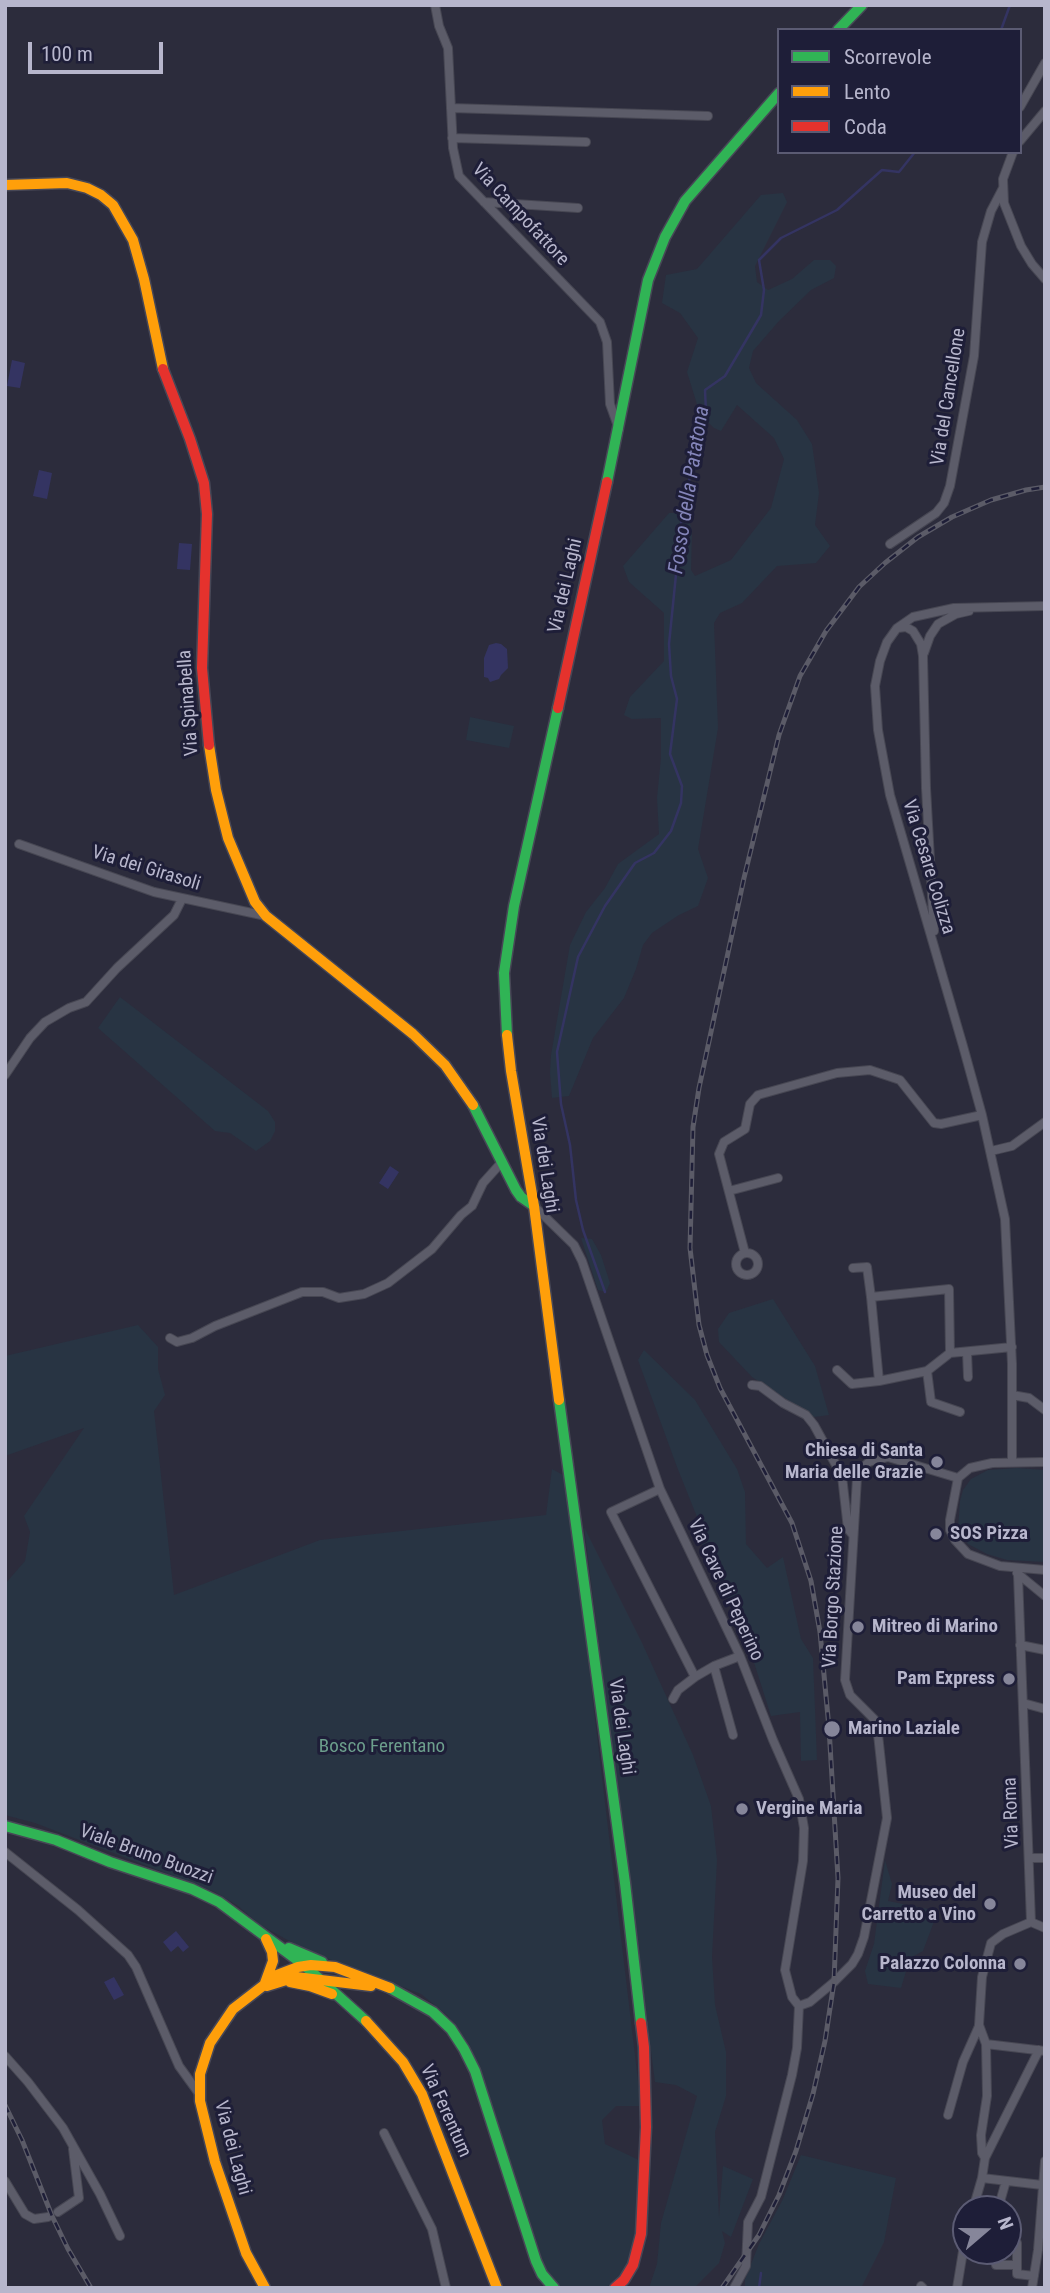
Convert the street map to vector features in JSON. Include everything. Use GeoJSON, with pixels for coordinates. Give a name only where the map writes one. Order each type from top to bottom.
{"type":"FeatureCollection","features":[{"type":"Feature","properties":{"kind":"main road"},"geometry":{"type":"LineString","coordinates":[[840,28],[862,5]]}},
{"type":"Feature","properties":{"kind":"main road","name":"Via dei Laghi"},"geometry":{"type":"LineString","coordinates":[[615,2288],[634,2265],[641,2234],[646,2127],[643,2047],[625,1883],[581,1572],[534,1206],[507,1033],[505,961],[514,906],[620,429],[646,289],[664,237],[692,191],[777,95]]}},
{"type":"Feature","properties":{"kind":"main road","name":"Via Spinabella"},"geometry":{"type":"LineString","coordinates":[[5,185],[67,183],[87,188],[113,205],[133,240],[163,371],[197,455],[204,483],[207,514],[203,692],[207,736],[228,838],[257,905],[266,916],[387,1012],[439,1058],[469,1096],[501,1163],[521,1197],[534,1206]]}},
{"type":"Feature","properties":{"kind":"main road","name":"Viale Bruno Buozzi"},"geometry":{"type":"LineString","coordinates":[[5,1826],[48,1838],[192,1889],[219,1902],[265,1937]]}},
{"type":"Feature","properties":{"kind":"main road"},"geometry":{"type":"LineString","coordinates":[[265,1937],[335,1967]]}},
{"type":"Feature","properties":{"kind":"main road"},"geometry":{"type":"LineString","coordinates":[[261,1986],[273,1961],[265,1937]]}},
{"type":"Feature","properties":{"kind":"main road","name":"Via Ferentum"},"geometry":{"type":"LineString","coordinates":[[265,1937],[304,1965],[393,2049],[419,2088],[438,2130],[497,2288]]}},
{"type":"Feature","properties":{"kind":"main road","name":"Via dei Laghi"},"geometry":{"type":"LineString","coordinates":[[265,2288],[251,2263],[236,2225],[208,2138],[200,2095],[201,2069],[213,2037],[233,2010],[284,1971],[304,1965],[335,1967],[394,1990],[441,2018],[453,2033],[469,2057],[535,2257],[542,2274],[554,2288]]}},
{"type":"Feature","properties":{"kind":"main road","name":"Via dei Laghi"},"geometry":{"type":"LineString","coordinates":[[261,1986],[296,1977],[317,1977],[394,1990]]}},
{"type":"Feature","properties":{"kind":"main road"},"geometry":{"type":"LineString","coordinates":[[281,1982],[300,1984],[338,1997]]}},
{"type":"Feature","properties":{"kind":"main road"},"geometry":{"type":"LineString","coordinates":[[354,2011],[350,1993],[360,1984]]}},
{"type":"Feature","properties":{"kind":"street","name":"Via Campofattore"},"geometry":{"type":"LineString","coordinates":[[435,5],[447,48],[452,138],[459,176],[601,324],[608,351],[610,404],[620,429]]}},
{"type":"Feature","properties":{"kind":"street"},"geometry":{"type":"LineString","coordinates":[[1022,104],[1045,64]]}},
{"type":"Feature","properties":{"kind":"street"},"geometry":{"type":"LineString","coordinates":[[451,108],[708,116]]}},
{"type":"Feature","properties":{"kind":"street"},"geometry":{"type":"LineString","coordinates":[[1022,139],[1045,111]]}},
{"type":"Feature","properties":{"kind":"street"},"geometry":{"type":"LineString","coordinates":[[452,138],[586,142]]}},
{"type":"Feature","properties":{"kind":"street"},"geometry":{"type":"LineString","coordinates":[[1003,154],[1006,169]]}},
{"type":"Feature","properties":{"kind":"street"},"geometry":{"type":"LineString","coordinates":[[1012,154],[1006,169],[1004,203],[1024,252],[1045,279]]}},
{"type":"Feature","properties":{"kind":"street","name":"Via del Cancellone"},"geometry":{"type":"LineString","coordinates":[[890,544],[936,513],[944,503],[950,486],[974,356],[982,242],[991,211],[1003,188]]}},
{"type":"Feature","properties":{"kind":"street"},"geometry":{"type":"LineString","coordinates":[[484,202],[578,208]]}},
{"type":"Feature","properties":{"kind":"street"},"geometry":{"type":"LineString","coordinates":[[897,628],[913,617],[954,608],[1045,606]]}},
{"type":"Feature","properties":{"kind":"street"},"geometry":{"type":"LineString","coordinates":[[923,656],[930,636],[941,621],[956,614],[989,608]]}},
{"type":"Feature","properties":{"kind":"street"},"geometry":{"type":"LineString","coordinates":[[897,628],[906,627],[913,631],[921,644],[923,656],[930,873],[936,948]]}},
{"type":"Feature","properties":{"kind":"street","name":"Via Cesare Colizza"},"geometry":{"type":"LineString","coordinates":[[897,628],[887,642],[880,661],[875,686],[876,712],[884,769],[982,1115],[1005,1219],[1012,1347],[1012,1459]]}},
{"type":"Feature","properties":{"kind":"street","name":"Via dei Girasoli"},"geometry":{"type":"LineString","coordinates":[[19,845],[154,892],[266,916]]}},
{"type":"Feature","properties":{"kind":"street"},"geometry":{"type":"LineString","coordinates":[[909,863],[918,873],[930,873]]}},
{"type":"Feature","properties":{"kind":"street"},"geometry":{"type":"LineString","coordinates":[[5,1076],[30,1038],[45,1023],[69,1008],[86,1002],[117,968],[174,915],[182,899]]}},
{"type":"Feature","properties":{"kind":"street"},"geometry":{"type":"LineString","coordinates":[[745,1253],[720,1150],[728,1139],[745,1129],[750,1104],[755,1097],[837,1073],[870,1070],[900,1080],[911,1090],[934,1123],[941,1124],[982,1115]]}},
{"type":"Feature","properties":{"kind":"street"},"geometry":{"type":"LineString","coordinates":[[990,1151],[1012,1146],[1045,1122]]}},
{"type":"Feature","properties":{"kind":"street"},"geometry":{"type":"LineString","coordinates":[[170,1338],[177,1342],[192,1338],[215,1326],[302,1292],[323,1292],[339,1298],[364,1294],[388,1283],[432,1249],[472,1206],[484,1183],[501,1163]]}},
{"type":"Feature","properties":{"kind":"street"},"geometry":{"type":"LineString","coordinates":[[729,1191],[778,1178]]}},
{"type":"Feature","properties":{"kind":"street","name":"Via Cave di Peperino"},"geometry":{"type":"LineString","coordinates":[[534,1206],[574,1245],[582,1261],[660,1489],[740,1656],[795,1788],[802,1812],[802,1875],[785,1970],[792,1997],[799,2006],[798,2039],[792,2075],[763,2190],[748,2222],[746,2266],[734,2288]]}},
{"type":"Feature","properties":{"kind":"street"},"geometry":{"type":"LineString","coordinates":[[853,1268],[867,1266],[879,1381]]}},
{"type":"Feature","properties":{"kind":"street"},"geometry":{"type":"LineString","coordinates":[[871,1297],[949,1289],[950,1353]]}},
{"type":"Feature","properties":{"kind":"street"},"geometry":{"type":"LineString","coordinates":[[837,1370],[852,1384],[879,1381],[927,1371],[950,1353],[1012,1347]]}},
{"type":"Feature","properties":{"kind":"street"},"geometry":{"type":"LineString","coordinates":[[967,1352],[968,1377]]}},
{"type":"Feature","properties":{"kind":"street"},"geometry":{"type":"LineString","coordinates":[[927,1371],[930,1402],[960,1412]]}},
{"type":"Feature","properties":{"kind":"street"},"geometry":{"type":"LineString","coordinates":[[752,1385],[760,1386],[783,1404],[806,1416],[814,1425],[842,1476],[848,1529],[853,1535]]}},
{"type":"Feature","properties":{"kind":"street"},"geometry":{"type":"LineString","coordinates":[[1012,1395],[1029,1398],[1045,1410]]}},
{"type":"Feature","properties":{"kind":"street","name":"Via Borgo Stazione"},"geometry":{"type":"LineString","coordinates":[[799,2006],[810,2002],[834,1982],[858,1954],[864,1937],[887,1818],[877,1725],[846,1688],[857,1478],[869,1462],[888,1457],[958,1478]]}},
{"type":"Feature","properties":{"kind":"street"},"geometry":{"type":"LineString","coordinates":[[1045,1460],[1012,1459],[967,1469],[958,1478],[950,1520],[950,1530],[955,1540],[968,1554],[987,1563],[1045,1570]]}},
{"type":"Feature","properties":{"kind":"street"},"geometry":{"type":"LineString","coordinates":[[660,1489],[611,1512],[695,1677]]}},
{"type":"Feature","properties":{"kind":"street"},"geometry":{"type":"LineString","coordinates":[[1009,1567],[1045,1596]]}},
{"type":"Feature","properties":{"kind":"street"},"geometry":{"type":"LineString","coordinates":[[1029,1568],[1030,1586]]}},
{"type":"Feature","properties":{"kind":"street","name":"Via Roma"},"geometry":{"type":"LineString","coordinates":[[1018,1574],[1031,1923]]}},
{"type":"Feature","properties":{"kind":"street"},"geometry":{"type":"LineString","coordinates":[[1020,1645],[1045,1650]]}},
{"type":"Feature","properties":{"kind":"street"},"geometry":{"type":"LineString","coordinates":[[674,1699],[678,1690],[695,1677],[713,1666],[740,1656]]}},
{"type":"Feature","properties":{"kind":"street"},"geometry":{"type":"LineString","coordinates":[[713,1666],[733,1735]]}},
{"type":"Feature","properties":{"kind":"street"},"geometry":{"type":"LineString","coordinates":[[1023,1703],[1045,1709]]}},
{"type":"Feature","properties":{"kind":"street"},"geometry":{"type":"LineString","coordinates":[[5,1852],[78,1910],[128,1955],[136,1967],[179,2066],[200,2095]]}},
{"type":"Feature","properties":{"kind":"street"},"geometry":{"type":"LineString","coordinates":[[1029,1858],[1045,1858]]}},
{"type":"Feature","properties":{"kind":"street"},"geometry":{"type":"LineString","coordinates":[[948,2115],[963,2062],[979,2025],[982,1978],[991,1943],[1003,1934],[1031,1923],[1045,1928]]}},
{"type":"Feature","properties":{"kind":"street"},"geometry":{"type":"LineString","coordinates":[[979,2025],[986,2044],[987,2096],[981,2135],[985,2158]]}},
{"type":"Feature","properties":{"kind":"street"},"geometry":{"type":"LineString","coordinates":[[977,2195],[985,2158],[1042,2050],[986,2044]]}},
{"type":"Feature","properties":{"kind":"street"},"geometry":{"type":"LineString","coordinates":[[5,2056],[45,2103],[72,2143],[120,2236]]}},
{"type":"Feature","properties":{"kind":"street"},"geometry":{"type":"LineString","coordinates":[[384,2133],[432,2230],[446,2288]]}},
{"type":"Feature","properties":{"kind":"street"},"geometry":{"type":"LineString","coordinates":[[58,2212],[79,2198],[72,2143]]}},
{"type":"Feature","properties":{"kind":"street"},"geometry":{"type":"LineString","coordinates":[[1032,2288],[1045,2161]]}},
{"type":"Feature","properties":{"kind":"street"},"geometry":{"type":"LineString","coordinates":[[982,2178],[1042,2185]]}},
{"type":"Feature","properties":{"kind":"street"},"geometry":{"type":"LineString","coordinates":[[5,2181],[25,2214],[34,2219],[48,2217]]}},
{"type":"Feature","properties":{"kind":"street"},"geometry":{"type":"LineString","coordinates":[[1002,2195],[1006,2181]]}},
{"type":"Feature","properties":{"kind":"street"},"geometry":{"type":"LineString","coordinates":[[961,2265],[957,2286],[970,2288]]}},
{"type":"Feature","properties":{"kind":"street"},"geometry":{"type":"LineString","coordinates":[[1017,2265],[1017,2274],[1034,2276]]}},
{"type":"Feature","properties":{"kind":"green space"},"geometry":{"type":"Polygon","coordinates":[[[783,193],[787,202],[755,266],[757,282],[768,290],[792,279],[814,260],[830,260],[836,266],[834,278],[811,290],[779,321],[753,351],[749,368],[756,383],[797,420],[812,444],[819,493],[815,525],[830,546],[816,563],[777,566],[742,603],[720,613],[714,623],[718,728],[698,849],[708,878],[698,906],[652,933],[643,945],[624,998],[593,1038],[569,1096],[552,1098],[551,1055],[570,945],[586,912],[605,888],[618,864],[659,834],[657,798],[661,718],[632,719],[624,715],[630,697],[664,661],[664,613],[629,582],[623,566],[669,513],[687,513],[692,531],[691,570],[695,576],[731,560],[771,508],[784,459],[774,438],[737,405],[721,431],[700,414],[687,372],[698,338],[680,313],[662,303],[666,275],[697,269],[761,195],[783,193]]]}},
{"type":"Feature","properties":{"kind":"green space"},"geometry":{"type":"Polygon","coordinates":[[[470,717],[514,726],[509,748],[466,740],[470,717]]]}},
{"type":"Feature","properties":{"kind":"green space"},"geometry":{"type":"Polygon","coordinates":[[[120,997],[268,1111],[275,1122],[275,1131],[270,1141],[256,1151],[230,1133],[215,1131],[98,1028],[120,997]]]}},
{"type":"Feature","properties":{"kind":"green space"},"geometry":{"type":"Polygon","coordinates":[[[581,1238],[592,1239],[601,1255],[610,1283],[606,1292],[598,1290],[581,1238]]]}},
{"type":"Feature","properties":{"kind":"green space"},"geometry":{"type":"Polygon","coordinates":[[[773,1299],[815,1366],[829,1415],[814,1417],[752,1377],[719,1342],[718,1329],[729,1313],[773,1299]]]}},
{"type":"Feature","properties":{"kind":"green space","name":"Bosco Ferentano"},"geometry":{"type":"Polygon","coordinates":[[[138,1325],[158,1347],[158,1369],[165,1395],[154,1411],[174,1595],[320,1540],[546,1515],[552,1469],[563,1475],[571,1516],[641,2106],[616,2106],[602,2120],[605,2144],[639,2160],[637,2236],[632,2256],[622,2277],[605,2288],[562,2288],[548,2278],[538,2257],[470,2046],[448,2016],[421,1994],[308,1951],[260,1925],[238,1906],[215,1892],[35,1823],[5,1815],[5,1584],[25,1561],[30,1532],[24,1516],[84,1428],[5,1456],[5,1356],[138,1325]]]}},
{"type":"Feature","properties":{"kind":"green space"},"geometry":{"type":"Polygon","coordinates":[[[644,1350],[695,1400],[737,1469],[745,1492],[746,1544],[767,1568],[783,1557],[801,1639],[813,1658],[817,1760],[801,1761],[800,1712],[771,1716],[744,1631],[702,1544],[707,1542],[638,1360],[644,1350]]]}},
{"type":"Feature","properties":{"kind":"green space"},"geometry":{"type":"Polygon","coordinates":[[[988,1470],[1045,1470],[1045,1562],[1007,1560],[987,1554],[968,1544],[958,1528],[960,1501],[963,1490],[971,1479],[988,1470]]]}},
{"type":"Feature","properties":{"kind":"green space"},"geometry":{"type":"Polygon","coordinates":[[[584,1527],[643,1645],[693,1755],[711,1806],[717,1860],[712,1957],[715,2005],[726,2052],[726,2096],[715,2132],[719,2218],[723,2166],[753,2179],[731,2237],[722,2231],[725,2243],[719,2263],[694,2288],[649,2288],[657,2264],[661,2223],[697,2096],[676,2085],[655,2082],[584,1527]]]}},
{"type":"Feature","properties":{"kind":"green space"},"geometry":{"type":"Polygon","coordinates":[[[885,1860],[892,1884],[888,1901],[938,1911],[923,1951],[910,1958],[901,1988],[868,1984],[865,1971],[874,1944],[885,1860]]]}},
{"type":"Feature","properties":{"kind":"green space"},"geometry":{"type":"Polygon","coordinates":[[[801,2155],[896,2178],[884,2242],[861,2288],[745,2288],[745,2279],[759,2244],[783,2199],[801,2155]]]}},
{"type":"Feature","properties":{"kind":"shaded area"},"geometry":{"type":"Polygon","coordinates":[[[12,360],[25,363],[20,388],[7,386],[12,360]]]}},
{"type":"Feature","properties":{"kind":"shaded area"},"geometry":{"type":"Polygon","coordinates":[[[39,470],[52,473],[47,499],[33,496],[39,470]]]}},
{"type":"Feature","properties":{"kind":"shaded area"},"geometry":{"type":"Polygon","coordinates":[[[179,543],[192,544],[190,570],[177,569],[179,543]]]}},
{"type":"Feature","properties":{"kind":"shaded area"},"geometry":{"type":"Polygon","coordinates":[[[496,643],[507,649],[508,668],[499,679],[490,682],[484,677],[484,658],[489,645],[496,643]]]}},
{"type":"Feature","properties":{"kind":"shaded area"},"geometry":{"type":"Polygon","coordinates":[[[390,1166],[399,1172],[388,1189],[379,1183],[390,1166]]]}},
{"type":"Feature","properties":{"kind":"shaded area"},"geometry":{"type":"Polygon","coordinates":[[[176,1931],[189,1947],[183,1952],[178,1946],[171,1952],[163,1942],[176,1931]]]}},
{"type":"Feature","properties":{"kind":"shaded area"},"geometry":{"type":"Polygon","coordinates":[[[114,1977],[124,1995],[114,2000],[104,1982],[114,1977]]]}},
{"type":"Feature","properties":{"kind":"waterway","name":"Fosso della Patatona"},"geometry":{"type":"LineString","coordinates":[[1002,28],[1010,5]]}},
{"type":"Feature","properties":{"kind":"waterway","name":"Fosso della Patatona"},"geometry":{"type":"LineString","coordinates":[[605,1292],[583,1230],[576,1200],[570,1145],[561,1104],[557,1052],[578,957],[605,906],[635,863],[654,853],[671,831],[681,803],[682,786],[670,754],[677,699],[671,676],[669,644],[683,505],[706,412],[705,390],[725,376],[761,315],[764,290],[759,260],[781,238],[837,210],[882,170],[899,172],[913,154]]}},
{"type":"Feature","properties":{"kind":"waterway","name":"Fosso della Patatona"},"geometry":{"type":"LineString","coordinates":[[759,2288],[761,2273]]}},
{"type":"Feature","properties":{"kind":"railway"},"geometry":{"type":"LineString","coordinates":[[722,2288],[759,2235],[779,2195],[813,2094],[834,1982],[838,1878],[829,1728],[820,1632],[811,1581],[792,1523],[720,1388],[699,1325],[690,1248],[693,1127],[699,1088],[744,878],[779,735],[800,676],[826,631],[859,587],[918,537],[952,517],[991,500],[1045,487]]}},
{"type":"Feature","properties":{"kind":"railway"},"geometry":{"type":"LineString","coordinates":[[5,2105],[52,2216],[91,2288]]}},
{"type":"Feature","properties":{"kind":"traffic: fast"},"geometry":{"type":"LineString","coordinates":[[840,28],[862,5]]}},
{"type":"Feature","properties":{"kind":"traffic: fast"},"geometry":{"type":"LineString","coordinates":[[607,482],[648,280],[665,237],[685,201],[777,95]]}},
{"type":"Feature","properties":{"kind":"traffic: fast"},"geometry":{"type":"LineString","coordinates":[[507,1035],[504,973],[514,906],[558,708]]}},
{"type":"Feature","properties":{"kind":"traffic: fast"},"geometry":{"type":"LineString","coordinates":[[473,1105],[516,1190],[534,1206]]}},
{"type":"Feature","properties":{"kind":"traffic: fast"},"geometry":{"type":"LineString","coordinates":[[559,1400],[625,1883],[641,2023]]}},
{"type":"Feature","properties":{"kind":"traffic: fast"},"geometry":{"type":"LineString","coordinates":[[5,1826],[56,1840],[110,1862],[192,1889],[219,1902],[304,1965],[366,2021]]}},
{"type":"Feature","properties":{"kind":"traffic: fast"},"geometry":{"type":"LineString","coordinates":[[289,1948],[322,1962]]}},
{"type":"Feature","properties":{"kind":"traffic: fast"},"geometry":{"type":"LineString","coordinates":[[390,1988],[433,2012],[451,2029],[464,2049],[475,2071],[536,2261],[542,2274],[554,2288]]}},
{"type":"Feature","properties":{"kind":"traffic: slow"},"geometry":{"type":"LineString","coordinates":[[5,185],[67,183],[87,188],[113,205],[133,240],[163,369]]}},
{"type":"Feature","properties":{"kind":"traffic: slow"},"geometry":{"type":"LineString","coordinates":[[209,745],[216,790],[228,838],[255,902],[266,916],[413,1034],[445,1065],[473,1105]]}},
{"type":"Feature","properties":{"kind":"traffic: slow"},"geometry":{"type":"LineString","coordinates":[[507,1035],[534,1206],[559,1400]]}},
{"type":"Feature","properties":{"kind":"traffic: slow"},"geometry":{"type":"LineString","coordinates":[[265,1983],[273,1961],[266,1939]]}},
{"type":"Feature","properties":{"kind":"traffic: slow"},"geometry":{"type":"LineString","coordinates":[[265,2288],[246,2253],[215,2162],[200,2101],[200,2074],[210,2043],[233,2009],[277,1975],[298,1967],[335,1967],[390,1988]]}},
{"type":"Feature","properties":{"kind":"traffic: slow"},"geometry":{"type":"LineString","coordinates":[[267,1986],[296,1977],[371,1986]]}},
{"type":"Feature","properties":{"kind":"traffic: slow"},"geometry":{"type":"LineString","coordinates":[[290,1982],[332,1994]]}},
{"type":"Feature","properties":{"kind":"traffic: slow"},"geometry":{"type":"LineString","coordinates":[[366,2021],[403,2062],[422,2094],[497,2288]]}},
{"type":"Feature","properties":{"kind":"traffic: jam"},"geometry":{"type":"LineString","coordinates":[[163,369],[204,483],[207,514],[202,668],[209,745]]}},
{"type":"Feature","properties":{"kind":"traffic: jam"},"geometry":{"type":"LineString","coordinates":[[558,708],[607,482]]}},
{"type":"Feature","properties":{"kind":"traffic: jam"},"geometry":{"type":"LineString","coordinates":[[615,2288],[624,2280],[633,2265],[641,2234],[646,2127],[641,2023]]}},
{"type":"Feature","properties":{"kind":"place","name":"Chiesa di Santa Maria delle Grazie"},"geometry":{"type":"Point","coordinates":[937,1462]}},
{"type":"Feature","properties":{"kind":"place","name":"SOS Pizza"},"geometry":{"type":"Point","coordinates":[936,1534]}},
{"type":"Feature","properties":{"kind":"place","name":"Mitreo di Marino"},"geometry":{"type":"Point","coordinates":[858,1627]}},
{"type":"Feature","properties":{"kind":"place","name":"Pam Express"},"geometry":{"type":"Point","coordinates":[1009,1679]}},
{"type":"Feature","properties":{"kind":"place","name":"Marino Laziale"},"geometry":{"type":"Point","coordinates":[832,1729]}},
{"type":"Feature","properties":{"kind":"place","name":"Vergine Maria"},"geometry":{"type":"Point","coordinates":[742,1809]}},
{"type":"Feature","properties":{"kind":"place","name":"Museo del Carretto a Vino"},"geometry":{"type":"Point","coordinates":[990,1904]}},
{"type":"Feature","properties":{"kind":"place","name":"Palazzo Colonna"},"geometry":{"type":"Point","coordinates":[1020,1964]}}]}
